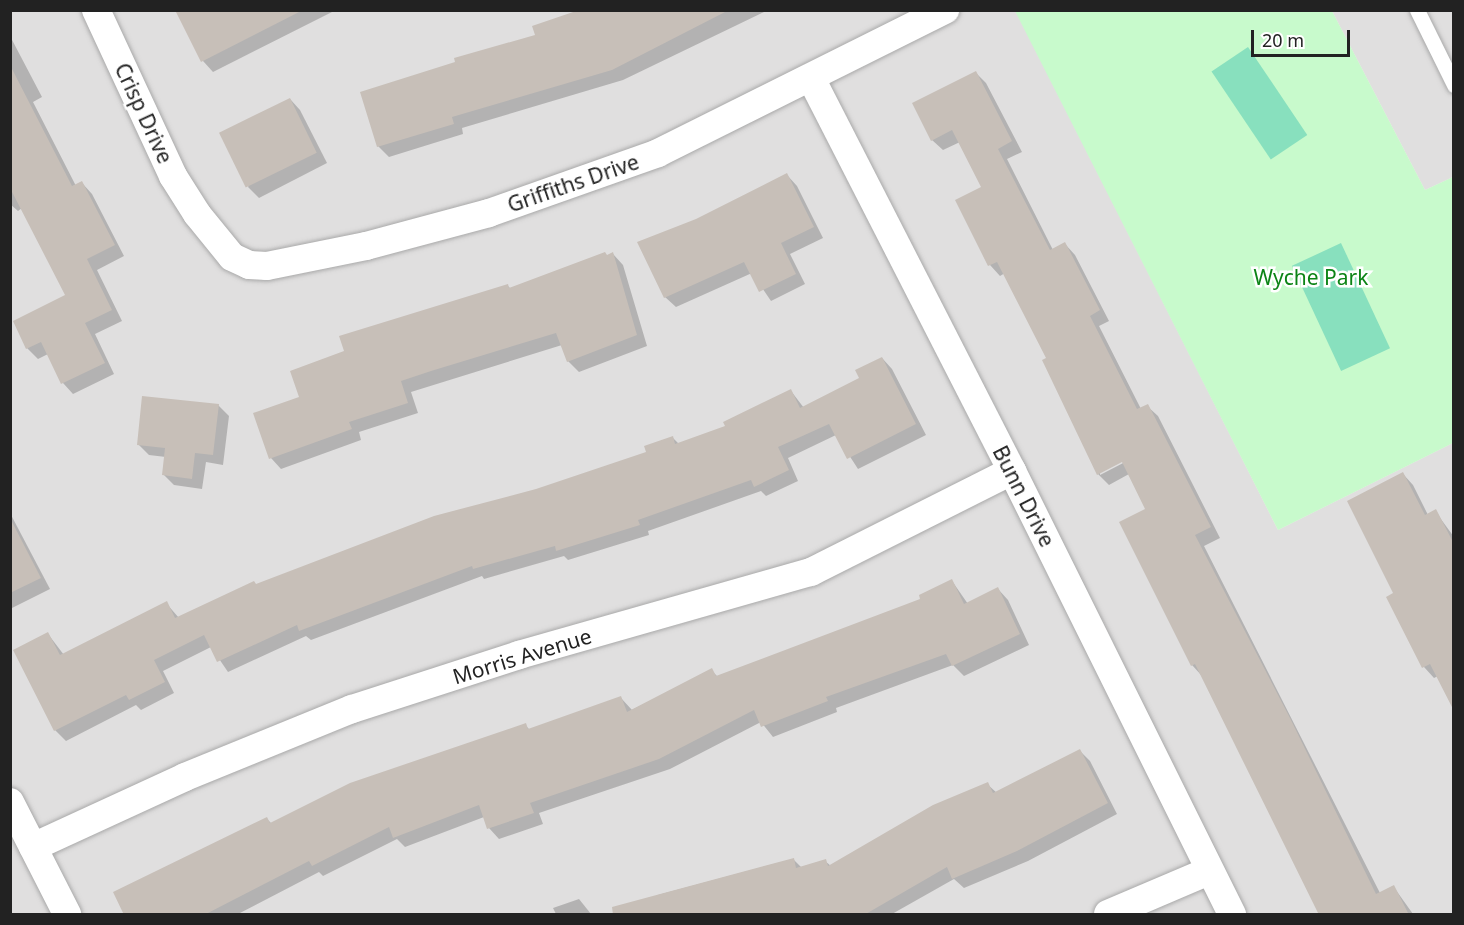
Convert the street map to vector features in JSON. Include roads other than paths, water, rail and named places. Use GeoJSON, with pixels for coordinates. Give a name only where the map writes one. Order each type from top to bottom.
{"type":"FeatureCollection","features":[{"type":"Feature","properties":{"kind":"street","name":"Crisp Drive"},"geometry":{"type":"LineString","coordinates":[[96,10],[173,176],[197,213]]}},
{"type":"Feature","properties":{"kind":"street","name":"Griffiths Drive"},"geometry":{"type":"LineString","coordinates":[[197,213],[216,242],[249,265],[267,266],[366,246],[489,213],[625,165],[812,80],[945,10]]}},
{"type":"Feature","properties":{"kind":"street","name":"Bunn Drive"},"geometry":{"type":"LineString","coordinates":[[812,80],[1012,471],[1232,915]]}},
{"type":"Feature","properties":{"kind":"street","name":"Morris Avenue"},"geometry":{"type":"LineString","coordinates":[[33,847],[185,777],[352,709],[519,655],[811,572],[1012,471]]}},
{"type":"Feature","properties":{"kind":"street"},"geometry":{"type":"LineString","coordinates":[[10,802],[67,915]]}},
{"type":"Feature","properties":{"kind":"street"},"geometry":{"type":"LineString","coordinates":[[1108,915],[1209,871]]}},
{"type":"Feature","properties":{"kind":"lane"},"geometry":{"type":"LineString","coordinates":[[1417,10],[1454,85]]}},
{"type":"Feature","properties":{"kind":"park label","name":"Wyche Park"},"geometry":{"type":"Point","coordinates":[1311,277]}}]}
